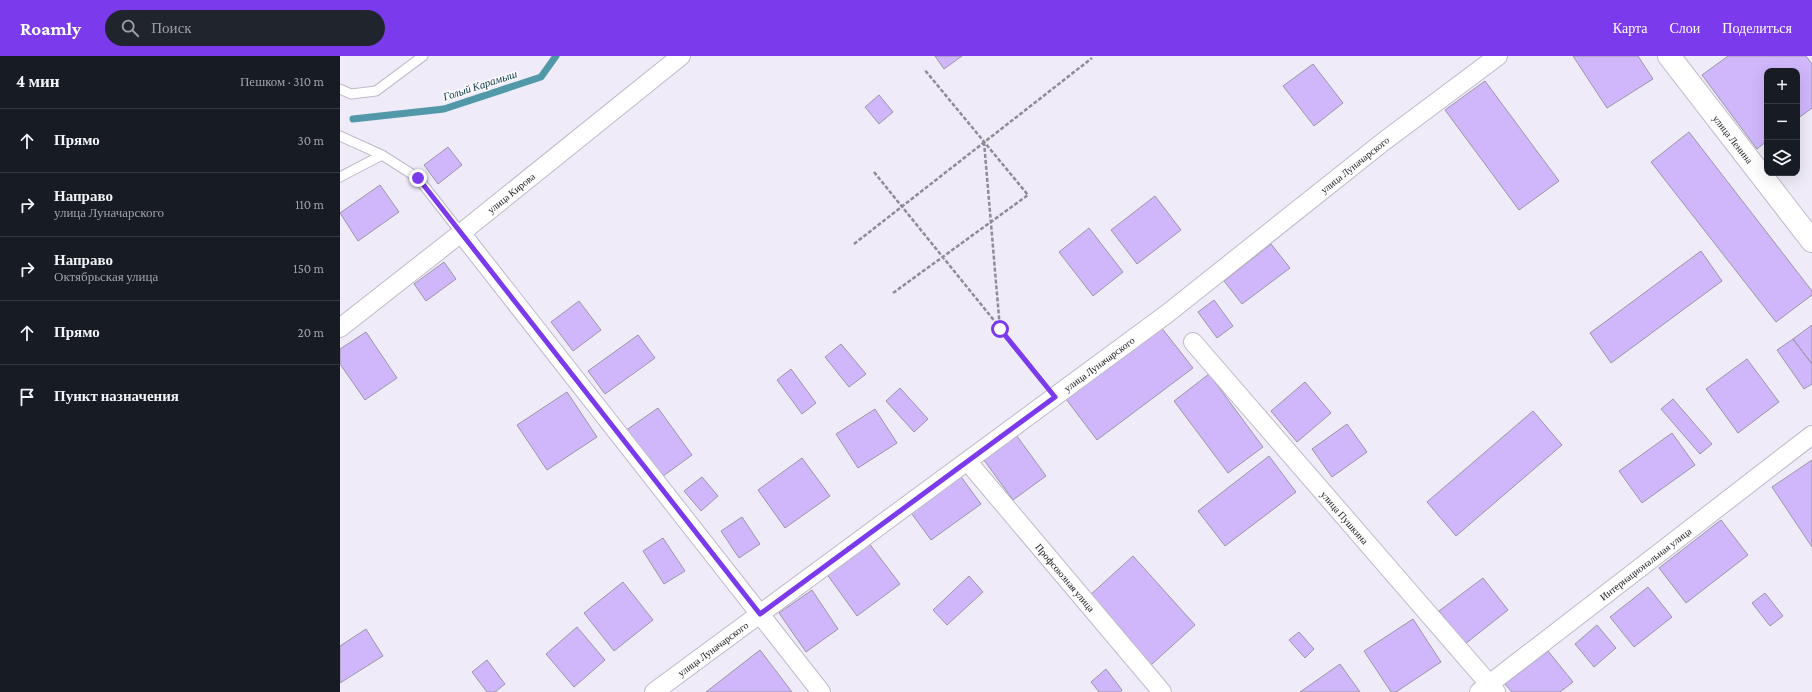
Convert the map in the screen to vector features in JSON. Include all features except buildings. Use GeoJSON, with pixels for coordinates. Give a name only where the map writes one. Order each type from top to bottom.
{"type":"FeatureCollection","features":[{"type":"Feature","properties":{"kind":"street","name":"улица Луначарского"},"geometry":{"type":"LineString","coordinates":[[654,692],[968,462],[1168,313],[1383,142],[1498,56]]}},
{"type":"Feature","properties":{"kind":"street","name":"улица Ленина"},"geometry":{"type":"LineString","coordinates":[[1669,56],[1812,241]]}},
{"type":"Feature","properties":{"kind":"street","name":"улица Кирова"},"geometry":{"type":"LineString","coordinates":[[340,328],[461,233],[672,59]]}},
{"type":"Feature","properties":{"kind":"street"},"geometry":{"type":"LineString","coordinates":[[461,233],[821,692]]}},
{"type":"Feature","properties":{"kind":"street","name":"улица Пушкина"},"geometry":{"type":"LineString","coordinates":[[1193,342],[1488,689]]}},
{"type":"Feature","properties":{"kind":"street","name":"Интернациональная улица"},"geometry":{"type":"LineString","coordinates":[[1488,689],[1812,435]]}},
{"type":"Feature","properties":{"kind":"street","name":"Профсоюзная улица"},"geometry":{"type":"LineString","coordinates":[[968,462],[1162,692]]}},
{"type":"Feature","properties":{"kind":"lane"},"geometry":{"type":"LineString","coordinates":[[340,89],[351,94],[376,91],[423,56]]}},
{"type":"Feature","properties":{"kind":"lane"},"geometry":{"type":"LineString","coordinates":[[340,136],[382,155],[418,178],[461,233]]}},
{"type":"Feature","properties":{"kind":"lane"},"geometry":{"type":"LineString","coordinates":[[340,177],[382,155]]}},
{"type":"Feature","properties":{"kind":"path"},"geometry":{"type":"LineString","coordinates":[[854,244],[1092,58]]}},
{"type":"Feature","properties":{"kind":"path"},"geometry":{"type":"LineString","coordinates":[[894,293],[1028,195],[924,69]]}},
{"type":"Feature","properties":{"kind":"path"},"geometry":{"type":"LineString","coordinates":[[984,142],[1000,329]]}},
{"type":"Feature","properties":{"kind":"path"},"geometry":{"type":"LineString","coordinates":[[874,172],[1055,397]]}},
{"type":"Feature","properties":{"kind":"waterway","name":"Голый Карамыш"},"geometry":{"type":"LineString","coordinates":[[353,119],[444,109],[541,77],[556,56]]}},
{"type":"Feature","properties":{"kind":"route"},"geometry":{"type":"LineString","coordinates":[[418,178],[760,614],[1055,397],[1000,329]]}}]}
